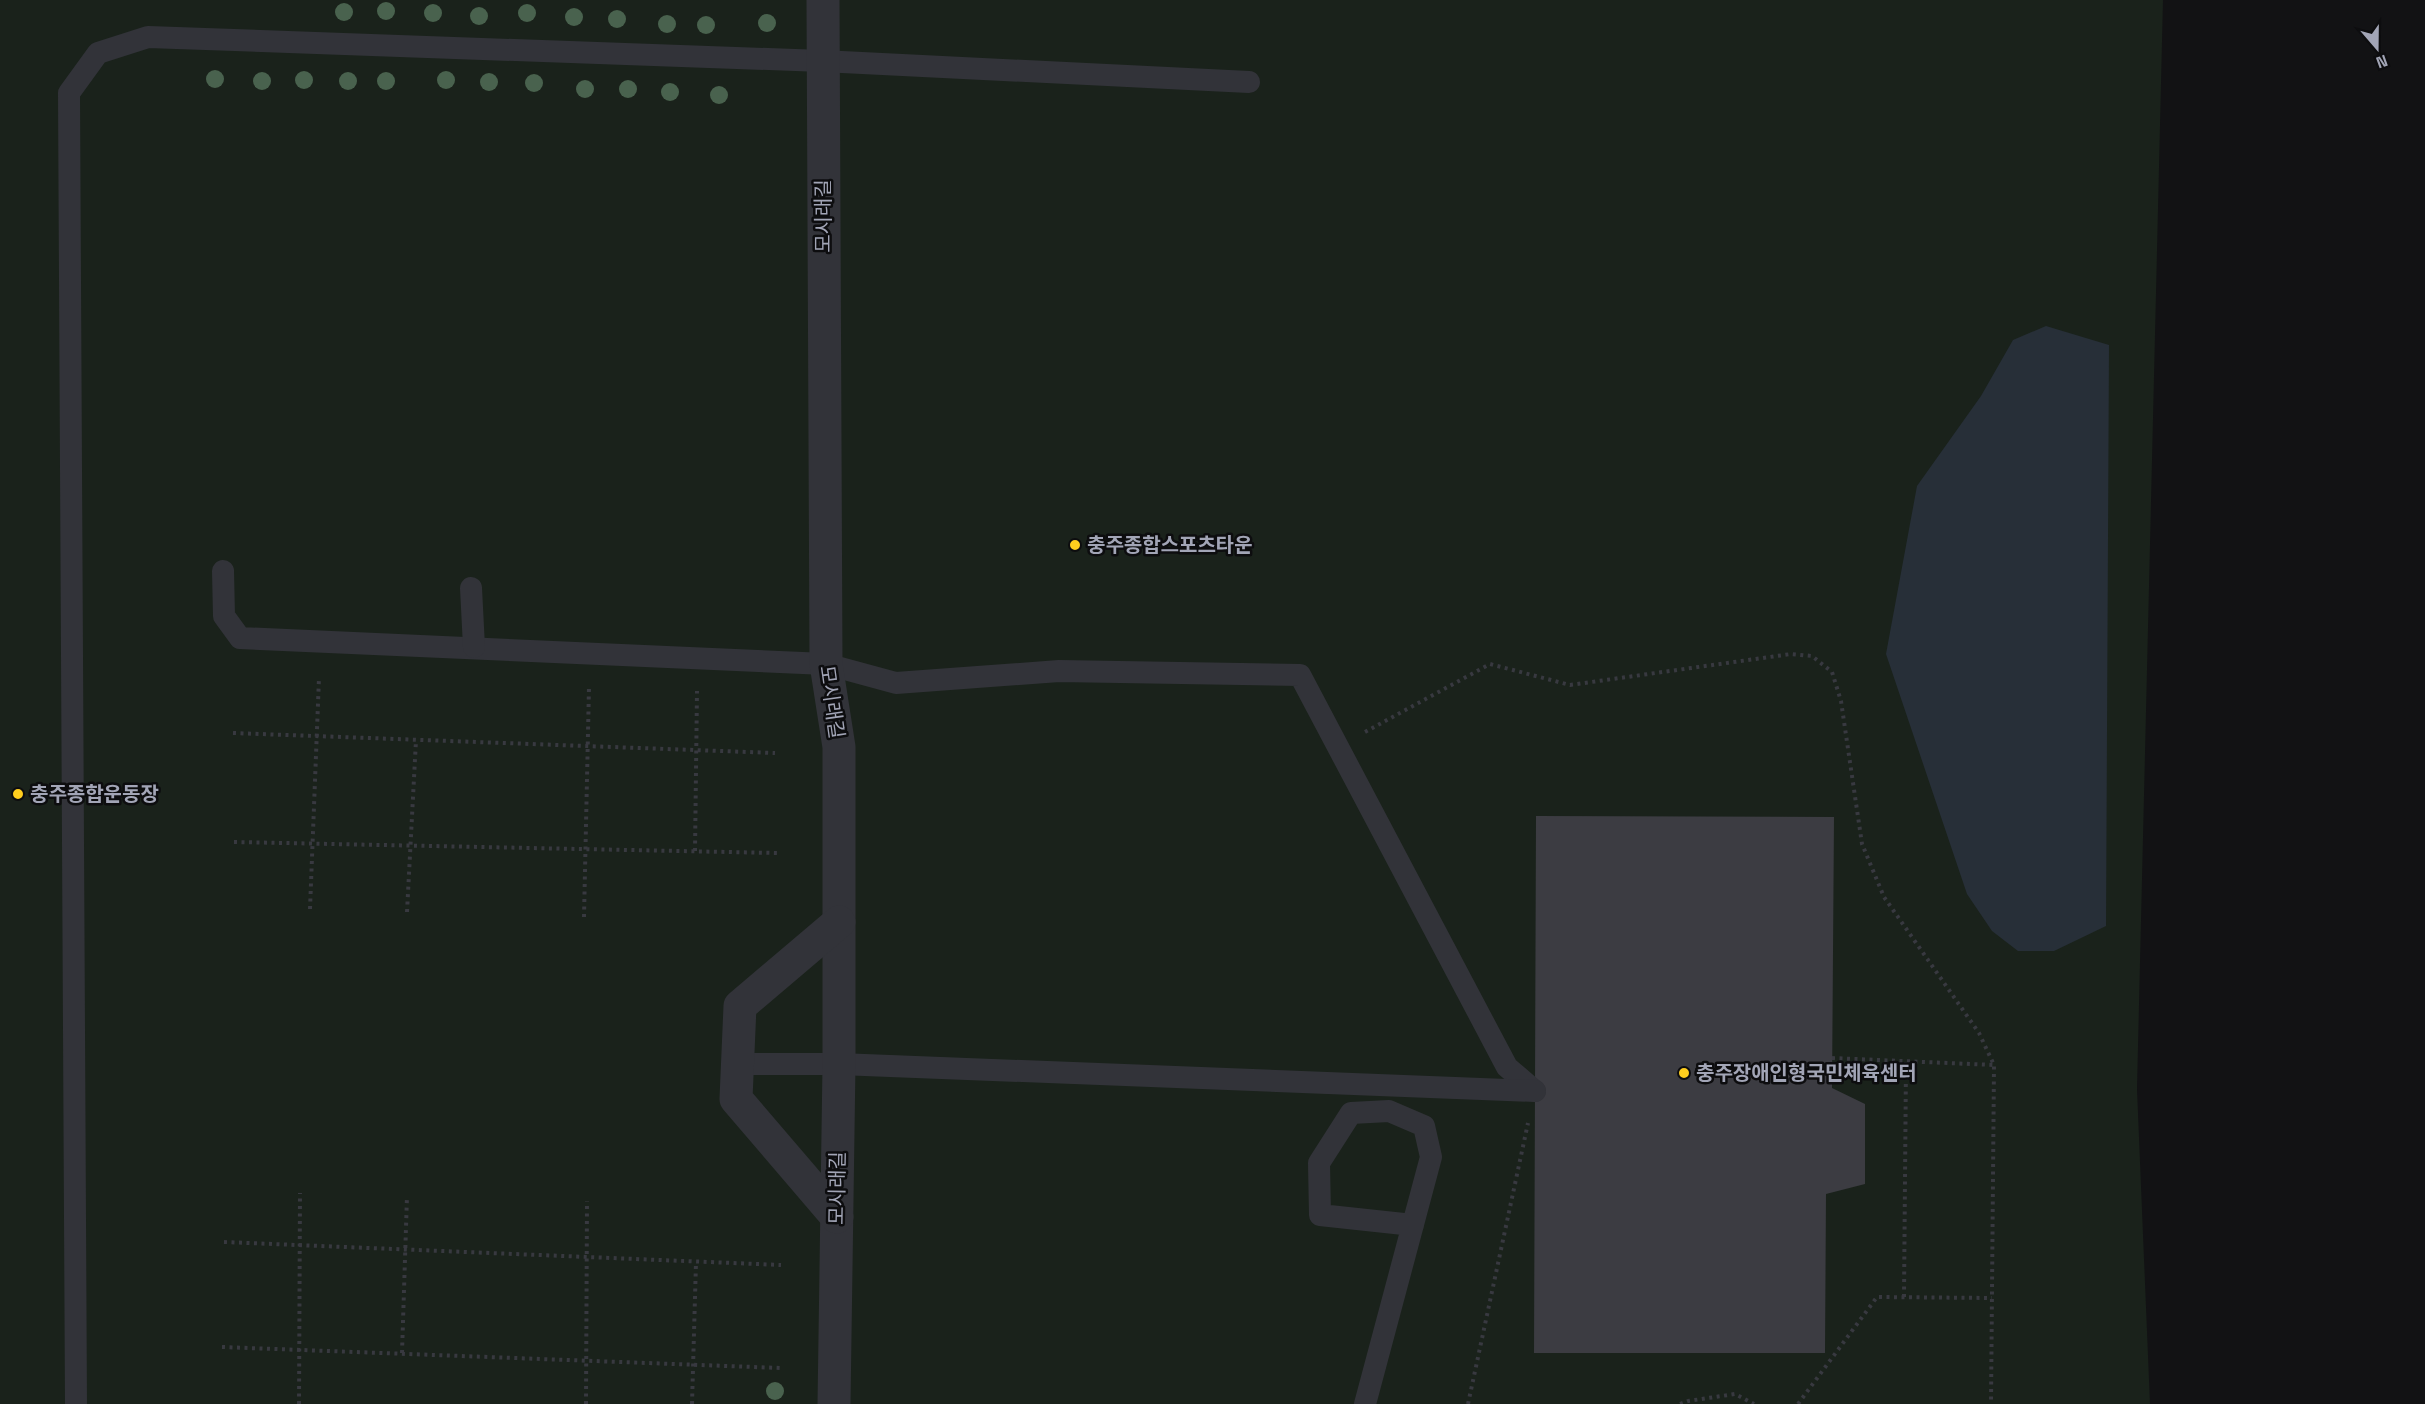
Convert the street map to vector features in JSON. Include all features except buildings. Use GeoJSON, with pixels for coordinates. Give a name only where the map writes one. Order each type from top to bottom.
{"type":"FeatureCollection","features":[{"type":"Feature","properties":{"kind":"street","name":"모시래길"},"geometry":{"type":"LineString","coordinates":[[823,0],[826,664],[838,747],[839,1064],[834,1404]]}},
{"type":"Feature","properties":{"kind":"street"},"geometry":{"type":"LineString","coordinates":[[837,1217],[736,1099],[736,1064],[740,1006],[839,922]]}},
{"type":"Feature","properties":{"kind":"lane"},"geometry":{"type":"LineString","coordinates":[[76,1404],[69,93],[98,53],[148,37],[822,61],[1249,82]]}},
{"type":"Feature","properties":{"kind":"lane"},"geometry":{"type":"LineString","coordinates":[[223,571],[224,616],[240,638],[826,664],[896,683],[1059,671],[1300,675],[1507,1067],[1535,1091]]}},
{"type":"Feature","properties":{"kind":"lane"},"geometry":{"type":"LineString","coordinates":[[471,588],[474,647]]}},
{"type":"Feature","properties":{"kind":"lane"},"geometry":{"type":"LineString","coordinates":[[736,1064],[839,1064],[1535,1091]]}},
{"type":"Feature","properties":{"kind":"lane"},"geometry":{"type":"LineString","coordinates":[[1365,1404],[1401,1268],[1413,1225],[1431,1157],[1424,1126],[1389,1111],[1351,1113],[1319,1163],[1320,1215],[1413,1225]]}},
{"type":"Feature","properties":{"kind":"path"},"geometry":{"type":"LineString","coordinates":[[1338,747],[1490,664],[1570,685],[1791,654],[1812,656],[1832,672],[1841,701],[1862,844],[1884,897],[1979,1033],[1994,1065],[1991,1404]]}},
{"type":"Feature","properties":{"kind":"path"},"geometry":{"type":"LineString","coordinates":[[310,909],[319,678]]}},
{"type":"Feature","properties":{"kind":"path"},"geometry":{"type":"LineString","coordinates":[[584,918],[589,687]]}},
{"type":"Feature","properties":{"kind":"path"},"geometry":{"type":"LineString","coordinates":[[695,851],[697,691]]}},
{"type":"Feature","properties":{"kind":"path"},"geometry":{"type":"LineString","coordinates":[[233,733],[775,753]]}},
{"type":"Feature","properties":{"kind":"path"},"geometry":{"type":"LineString","coordinates":[[407,912],[416,740]]}},
{"type":"Feature","properties":{"kind":"path"},"geometry":{"type":"LineString","coordinates":[[234,842],[777,853]]}},
{"type":"Feature","properties":{"kind":"path"},"geometry":{"type":"LineString","coordinates":[[1832,1058],[1994,1065]]}},
{"type":"Feature","properties":{"kind":"path"},"geometry":{"type":"LineString","coordinates":[[1904,1297],[1906,1062]]}},
{"type":"Feature","properties":{"kind":"path"},"geometry":{"type":"LineString","coordinates":[[1468,1404],[1535,1091]]}},
{"type":"Feature","properties":{"kind":"path"},"geometry":{"type":"LineString","coordinates":[[299,1404],[300,1193]]}},
{"type":"Feature","properties":{"kind":"path"},"geometry":{"type":"LineString","coordinates":[[402,1353],[407,1196]]}},
{"type":"Feature","properties":{"kind":"path"},"geometry":{"type":"LineString","coordinates":[[586,1202],[586,1404]]}},
{"type":"Feature","properties":{"kind":"path"},"geometry":{"type":"LineString","coordinates":[[224,1242],[781,1265]]}},
{"type":"Feature","properties":{"kind":"path"},"geometry":{"type":"LineString","coordinates":[[692,1404],[696,1262]]}},
{"type":"Feature","properties":{"kind":"path"},"geometry":{"type":"LineString","coordinates":[[1798,1404],[1877,1297],[1992,1298]]}},
{"type":"Feature","properties":{"kind":"path"},"geometry":{"type":"LineString","coordinates":[[222,1347],[780,1368]]}},
{"type":"Feature","properties":{"kind":"path"},"geometry":{"type":"LineString","coordinates":[[1680,1404],[1735,1394],[1754,1404]]}},
{"type":"Feature","properties":{"kind":"shaded area","name":"충주종합스포츠타운"},"geometry":{"type":"Polygon","coordinates":[[[0,0],[2163,0],[2137,1089],[2150,1404],[0,1404],[0,0]]]}},
{"type":"Feature","properties":{"kind":"shaded area"},"geometry":{"type":"Polygon","coordinates":[[[2046,326],[2109,345],[2106,926],[2054,951],[2018,951],[1992,931],[1967,894],[1886,654],[1917,486],[1981,396],[2013,340],[2046,326]]]}},
{"type":"Feature","properties":{"kind":"place","name":"충주종합스포츠타운"},"geometry":{"type":"Point","coordinates":[1075,545]}},
{"type":"Feature","properties":{"kind":"place","name":"충주종합운동장"},"geometry":{"type":"Point","coordinates":[18,794]}},
{"type":"Feature","properties":{"kind":"place","name":"충주장애인형국민체육센터"},"geometry":{"type":"Point","coordinates":[1684,1073]}}]}
